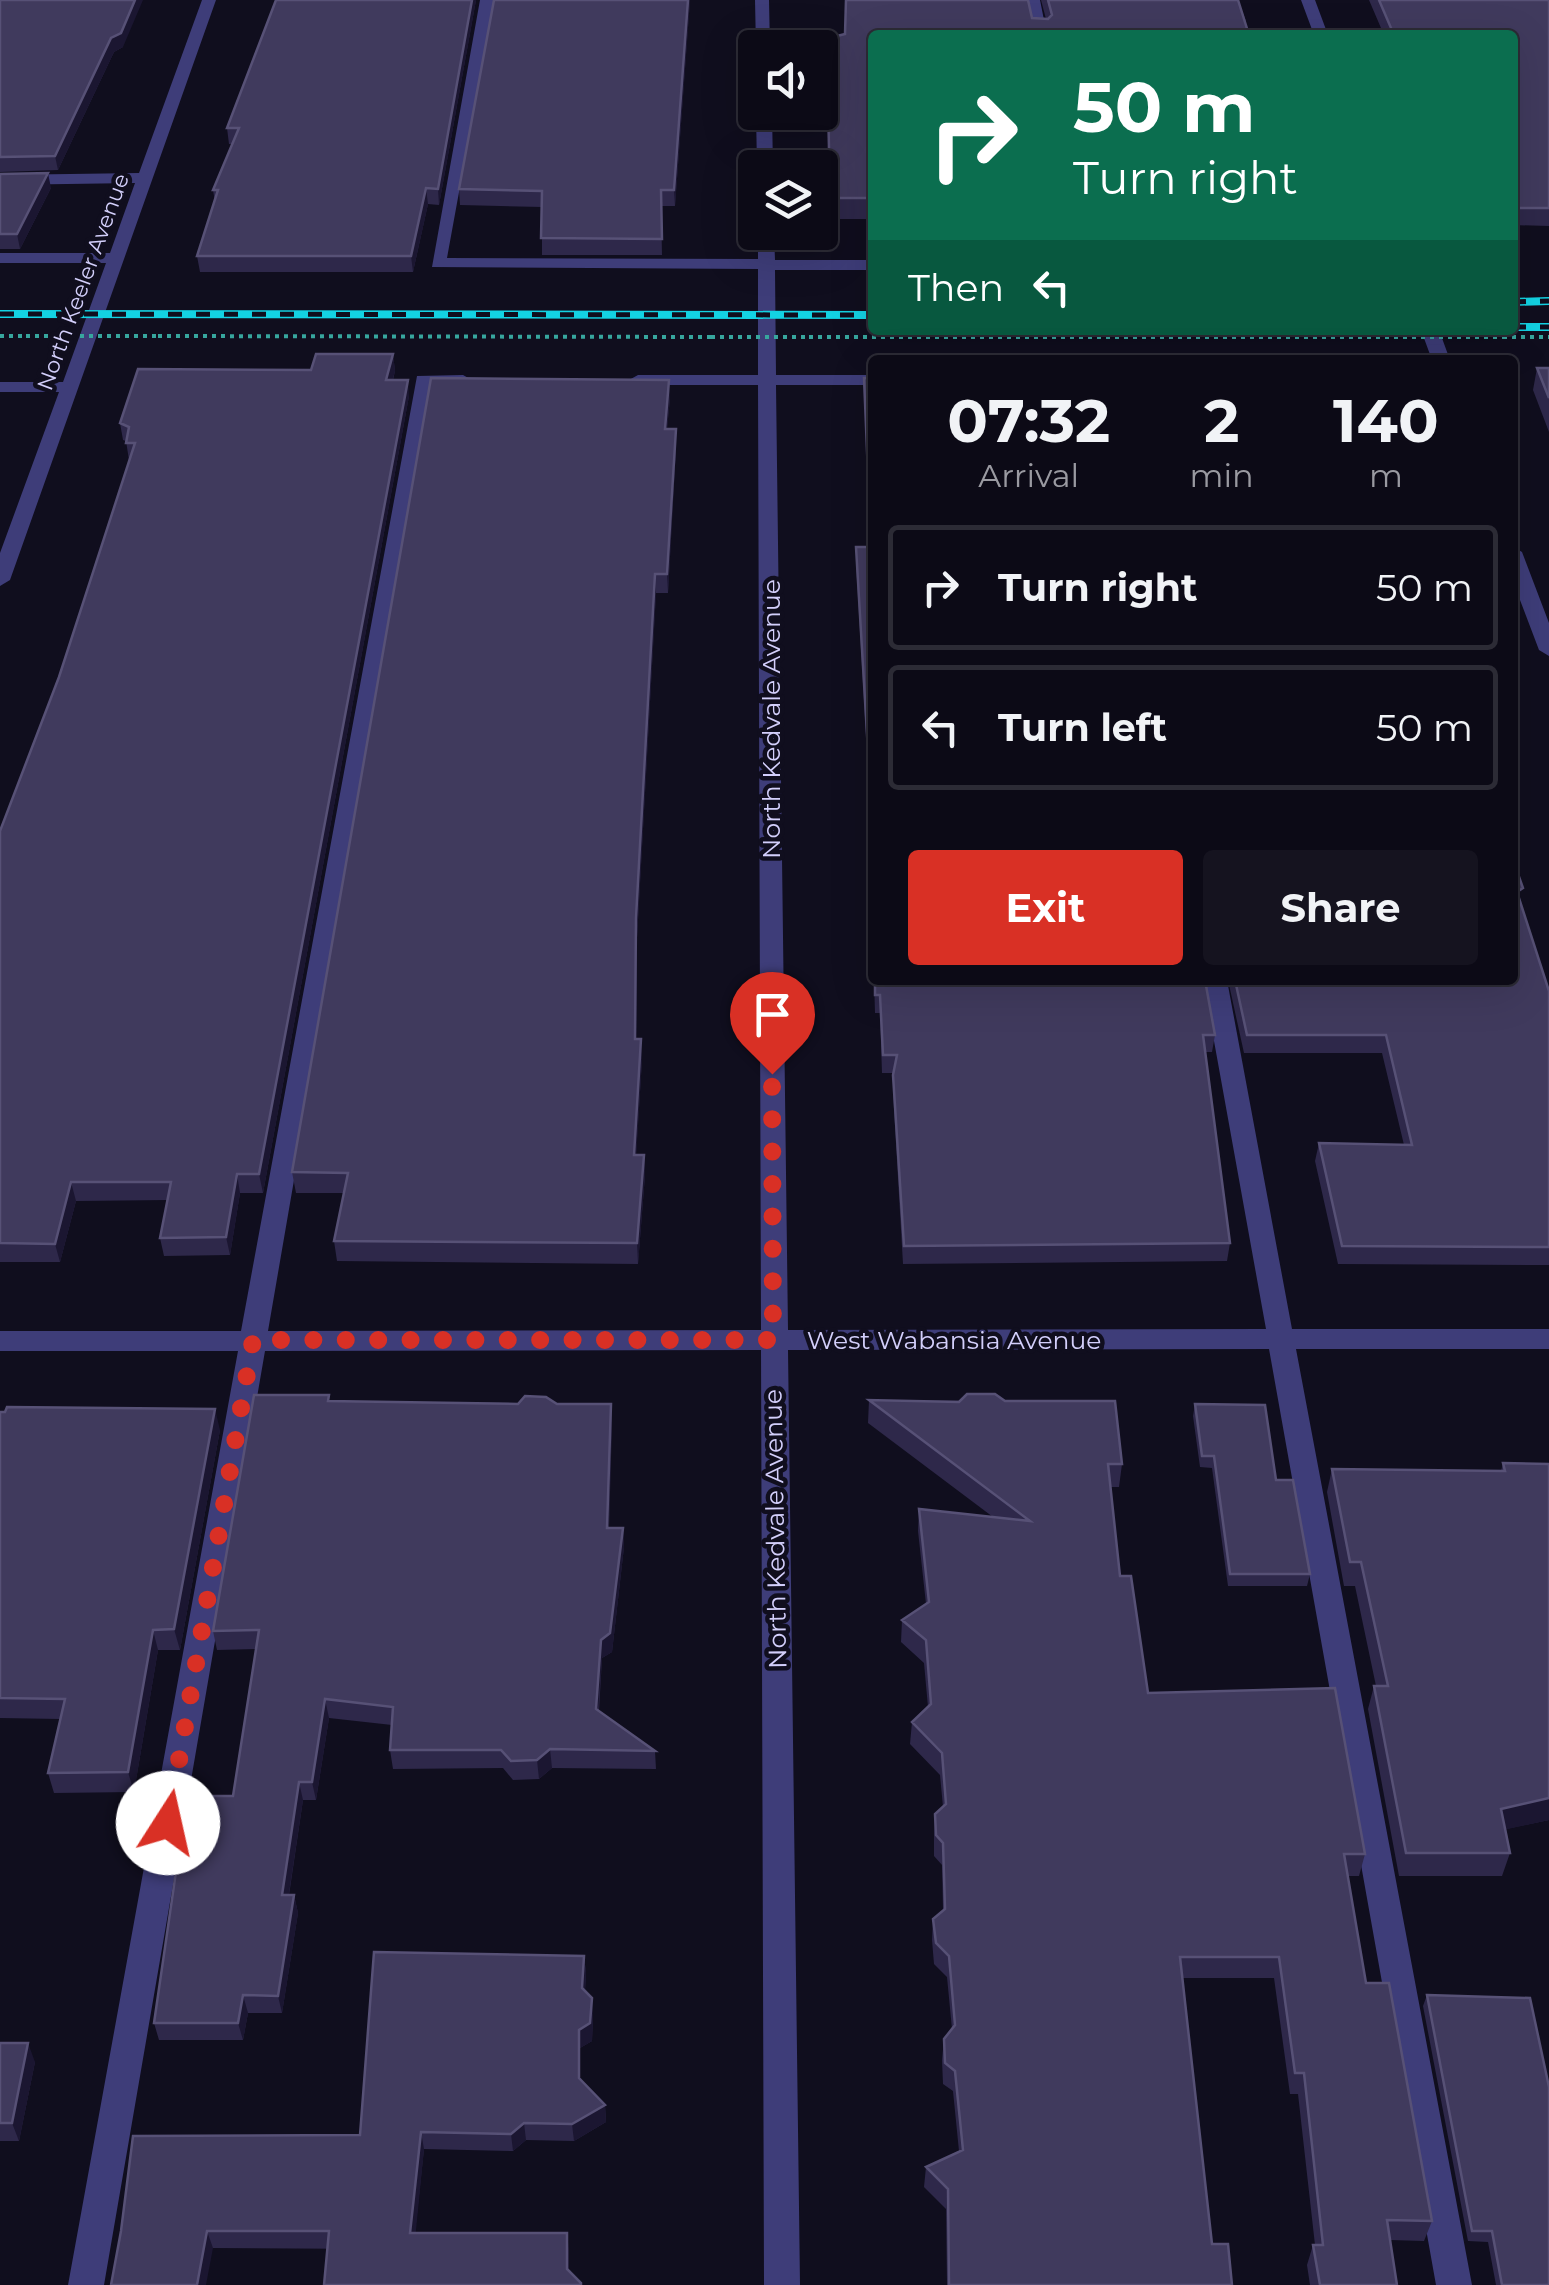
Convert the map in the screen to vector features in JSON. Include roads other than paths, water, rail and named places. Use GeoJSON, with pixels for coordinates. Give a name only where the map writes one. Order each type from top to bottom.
{"type":"FeatureCollection","features":[{"type":"Feature","properties":{"kind":"street","name":"North Keeler Avenue"},"geometry":{"type":"LineString","coordinates":[[0,580],[209,0]]}},
{"type":"Feature","properties":{"kind":"street"},"geometry":{"type":"LineString","coordinates":[[487,0],[438,263],[868,265]]}},
{"type":"Feature","properties":{"kind":"street"},"geometry":{"type":"LineString","coordinates":[[762,0],[762,30]]}},
{"type":"Feature","properties":{"kind":"street"},"geometry":{"type":"LineString","coordinates":[[1033,0],[1039,30]]}},
{"type":"Feature","properties":{"kind":"street"},"geometry":{"type":"LineString","coordinates":[[1308,0],[1319,30]]}},
{"type":"Feature","properties":{"kind":"street"},"geometry":{"type":"LineString","coordinates":[[0,180],[145,178]]}},
{"type":"Feature","properties":{"kind":"street","name":"North Kedvale Avenue"},"geometry":{"type":"LineString","coordinates":[[767,250],[782,2285]]}},
{"type":"Feature","properties":{"kind":"street"},"geometry":{"type":"LineString","coordinates":[[0,258],[116,258]]}},
{"type":"Feature","properties":{"kind":"street"},"geometry":{"type":"LineString","coordinates":[[86,2285],[423,380],[480,380]]}},
{"type":"Feature","properties":{"kind":"street"},"geometry":{"type":"LineString","coordinates":[[612,380],[868,380]]}},
{"type":"Feature","properties":{"kind":"street"},"geometry":{"type":"LineString","coordinates":[[0,387],[70,387]]}},
{"type":"Feature","properties":{"kind":"street"},"geometry":{"type":"LineString","coordinates":[[1518,568],[1549,650]]}},
{"type":"Feature","properties":{"kind":"street"},"geometry":{"type":"LineString","coordinates":[[1216,985],[1454,2285]]}},
{"type":"Feature","properties":{"kind":"street","name":"West Wabansia Avenue"},"geometry":{"type":"LineString","coordinates":[[0,1340],[1549,1339]]}},
{"type":"Feature","properties":{"kind":"railway"},"geometry":{"type":"LineString","coordinates":[[1518,302],[1549,301]]}},
{"type":"Feature","properties":{"kind":"railway"},"geometry":{"type":"LineString","coordinates":[[0,314],[868,315]]}},
{"type":"Feature","properties":{"kind":"railway"},"geometry":{"type":"LineString","coordinates":[[1518,327],[1549,327]]}}]}
